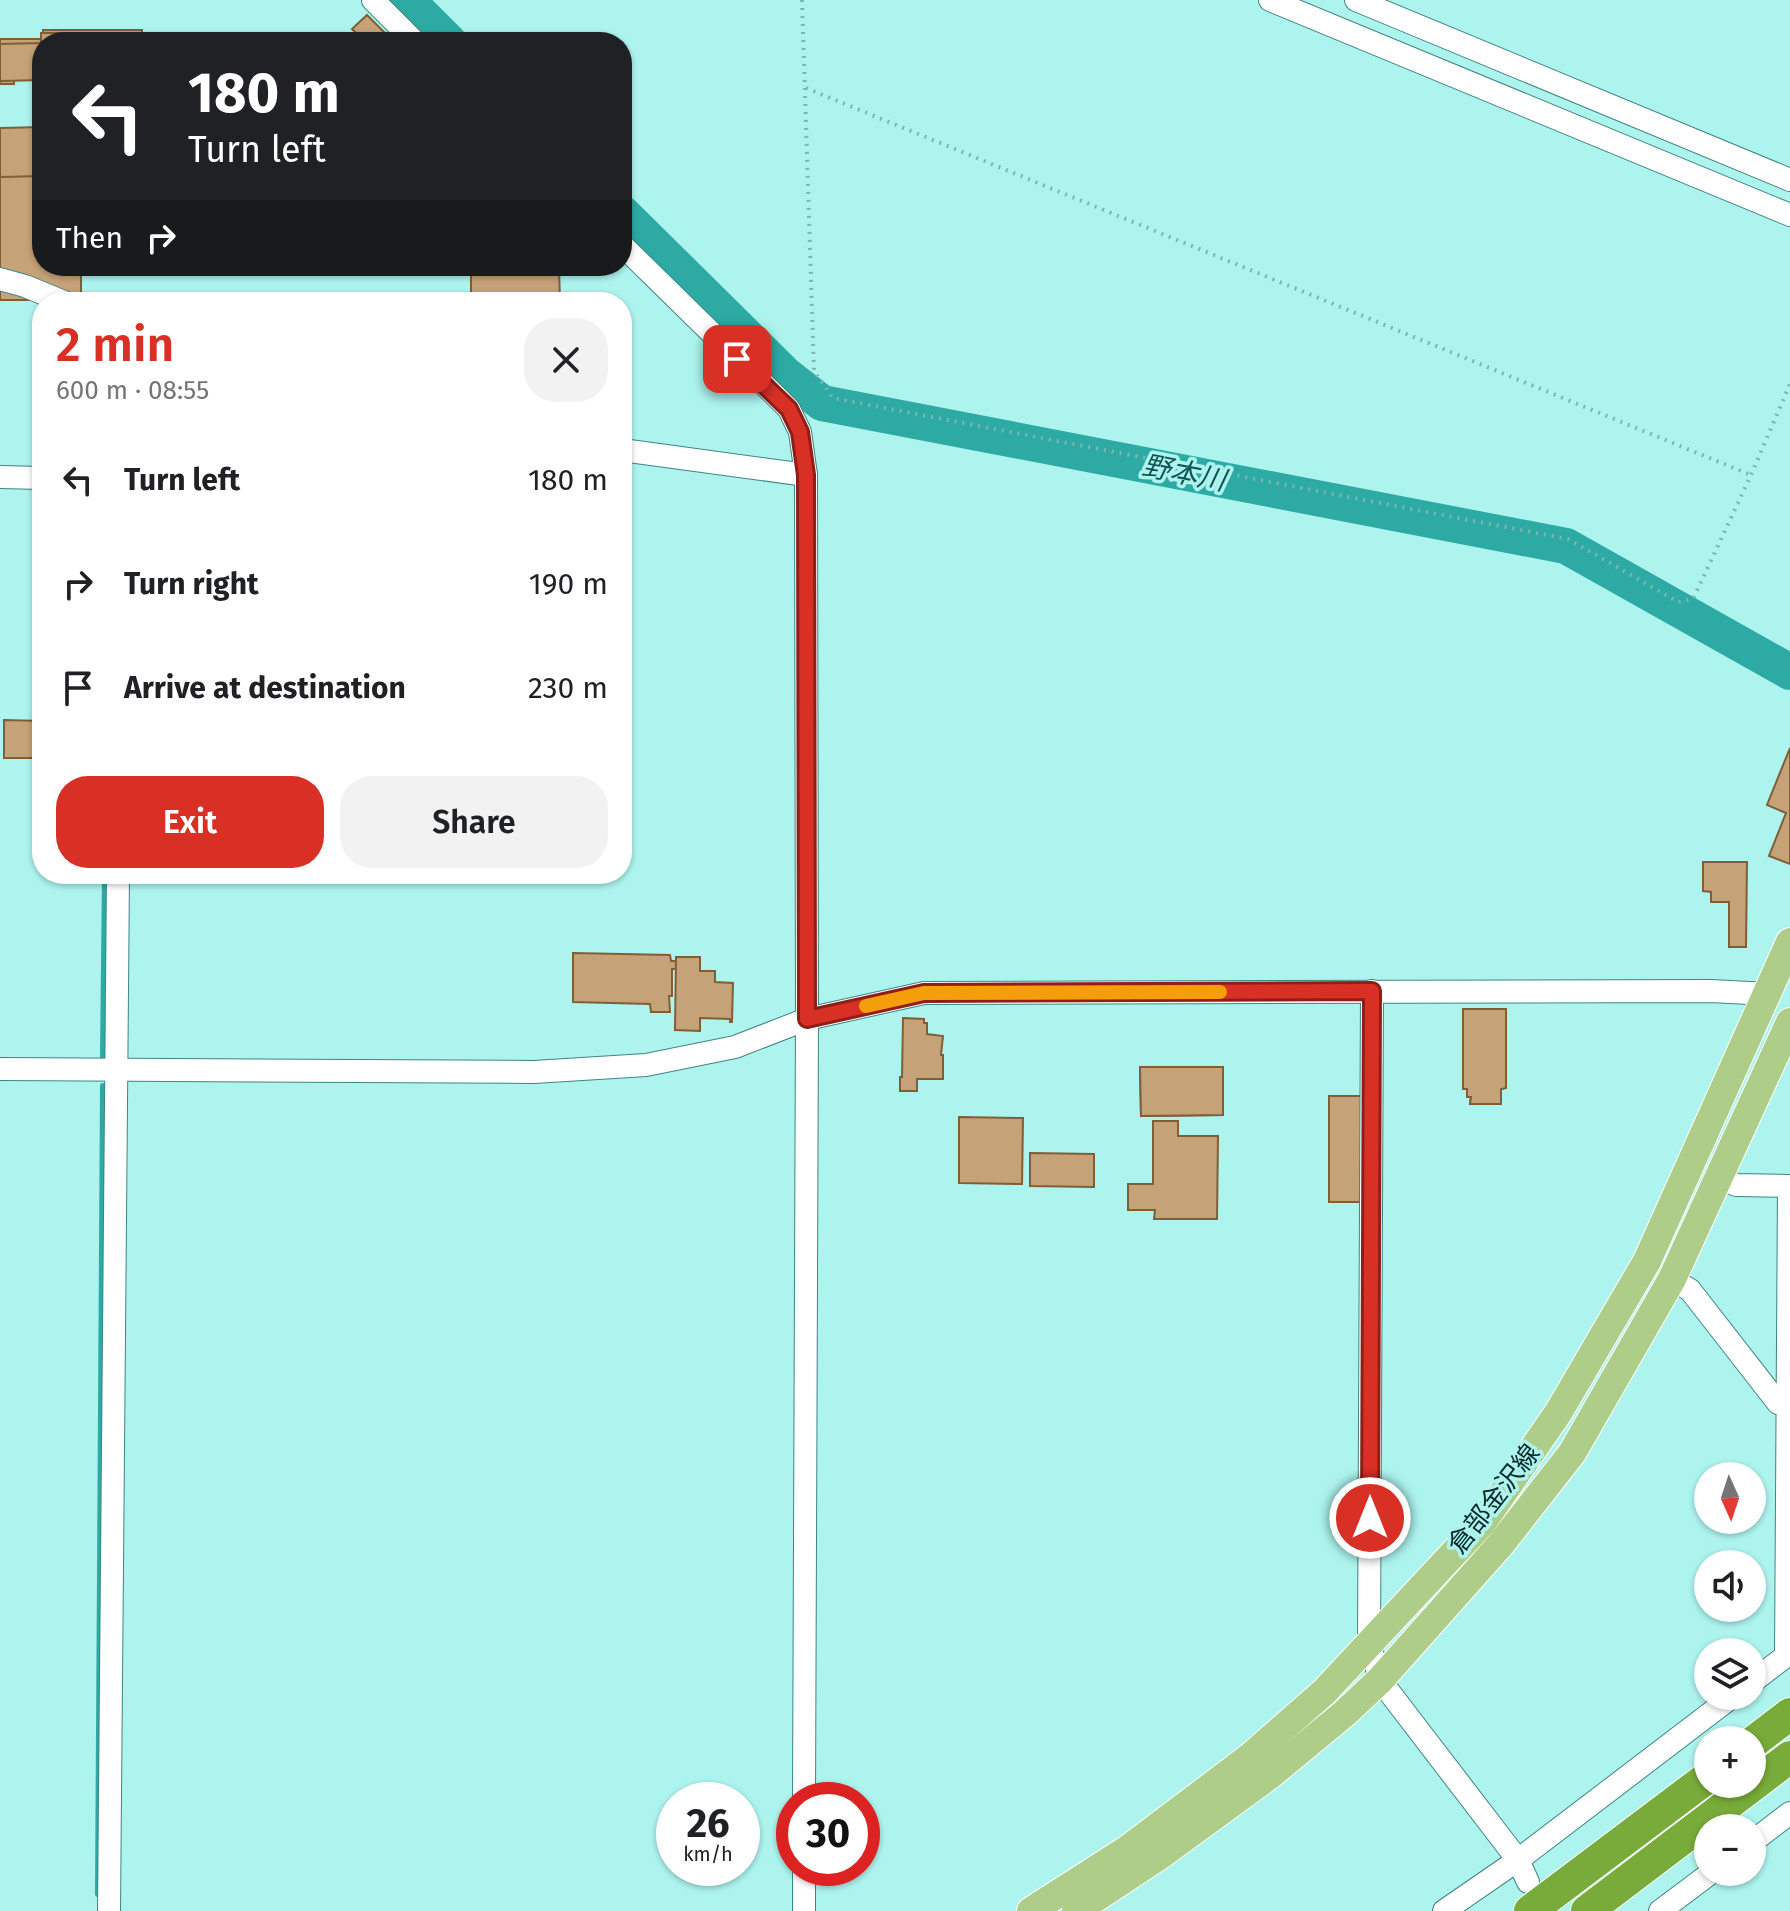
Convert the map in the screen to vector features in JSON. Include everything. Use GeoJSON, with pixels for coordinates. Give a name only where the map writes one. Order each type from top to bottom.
{"type":"FeatureCollection","features":[{"type":"Feature","properties":{"kind":"highway"},"geometry":{"type":"LineString","coordinates":[[1766,1732],[1790,1714]]}},
{"type":"Feature","properties":{"kind":"highway"},"geometry":{"type":"LineString","coordinates":[[1587,1911],[1790,1757]]}},
{"type":"Feature","properties":{"kind":"highway"},"geometry":{"type":"LineString","coordinates":[[1529,1897],[1694,1786]]}},
{"type":"Feature","properties":{"kind":"main road","name":"倉部金沢線"},"geometry":{"type":"LineString","coordinates":[[1031,1911],[1128,1849],[1250,1757],[1324,1692],[1482,1523],[1558,1413],[1647,1261],[1779,996],[1790,942]]}},
{"type":"Feature","properties":{"kind":"main road","name":"倉部金沢線"},"geometry":{"type":"LineString","coordinates":[[1076,1911],[1162,1854],[1270,1775],[1345,1713],[1380,1680],[1501,1544],[1572,1453],[1672,1279],[1790,1022]]}},
{"type":"Feature","properties":{"kind":"street"},"geometry":{"type":"LineString","coordinates":[[373,0],[405,32]]}},
{"type":"Feature","properties":{"kind":"street"},"geometry":{"type":"LineString","coordinates":[[1270,0],[1790,215]]}},
{"type":"Feature","properties":{"kind":"street"},"geometry":{"type":"LineString","coordinates":[[1341,30],[1355,0],[1790,180]]}},
{"type":"Feature","properties":{"kind":"street"},"geometry":{"type":"LineString","coordinates":[[632,255],[789,409],[800,432],[806,475],[804,1782]]}},
{"type":"Feature","properties":{"kind":"street"},"geometry":{"type":"LineString","coordinates":[[0,279],[40,292]]}},
{"type":"Feature","properties":{"kind":"street"},"geometry":{"type":"LineString","coordinates":[[632,451],[806,475]]}},
{"type":"Feature","properties":{"kind":"street"},"geometry":{"type":"LineString","coordinates":[[0,477],[32,478]]}},
{"type":"Feature","properties":{"kind":"street"},"geometry":{"type":"LineString","coordinates":[[109,1911],[118,884]]}},
{"type":"Feature","properties":{"kind":"street"},"geometry":{"type":"LineString","coordinates":[[1372,991],[1369,1642],[1380,1680],[1518,1860],[1529,1897]]}},
{"type":"Feature","properties":{"kind":"street"},"geometry":{"type":"LineString","coordinates":[[0,1069],[534,1072],[646,1065],[735,1047],[807,1019],[924,993],[1711,991],[1779,996]]}},
{"type":"Feature","properties":{"kind":"street"},"geometry":{"type":"LineString","coordinates":[[1719,1177],[1736,1185],[1789,1186],[1788,1655],[1766,1672]]}},
{"type":"Feature","properties":{"kind":"street"},"geometry":{"type":"LineString","coordinates":[[1672,1279],[1690,1290],[1778,1403],[1788,1404]]}},
{"type":"Feature","properties":{"kind":"street"},"geometry":{"type":"LineString","coordinates":[[1444,1911],[1518,1860],[1715,1710]]}},
{"type":"Feature","properties":{"kind":"street"},"geometry":{"type":"LineString","coordinates":[[1766,1831],[1790,1813]]}},
{"type":"Feature","properties":{"kind":"street"},"geometry":{"type":"LineString","coordinates":[[804,1886],[804,1911]]}},
{"type":"Feature","properties":{"kind":"street"},"geometry":{"type":"LineString","coordinates":[[1660,1911],[1694,1886]]}},
{"type":"Feature","properties":{"kind":"path"},"geometry":{"type":"LineString","coordinates":[[802,0],[814,371],[833,398],[1568,539],[1678,602],[1693,599],[1790,384]]}},
{"type":"Feature","properties":{"kind":"path"},"geometry":{"type":"LineString","coordinates":[[805,88],[1751,475]]}},
{"type":"Feature","properties":{"kind":"building"},"geometry":{"type":"Polygon","coordinates":[[[367,15],[384,32],[355,32],[352,29],[367,15]]]}},
{"type":"Feature","properties":{"kind":"building"},"geometry":{"type":"Polygon","coordinates":[[[43,30],[142,30],[142,32],[43,30]]]}},
{"type":"Feature","properties":{"kind":"building"},"geometry":{"type":"Polygon","coordinates":[[[0,39],[32,39],[32,79],[14,79],[14,84],[0,84],[0,39]]]}},
{"type":"Feature","properties":{"kind":"building"},"geometry":{"type":"Polygon","coordinates":[[[32,43],[32,80],[0,81],[0,44],[32,43]]]}},
{"type":"Feature","properties":{"kind":"building"},"geometry":{"type":"Polygon","coordinates":[[[32,127],[32,243],[0,243],[0,128],[32,127]]]}},
{"type":"Feature","properties":{"kind":"building"},"geometry":{"type":"Polygon","coordinates":[[[32,176],[32,276],[81,276],[81,292],[32,292],[32,300],[0,300],[0,177],[32,176]]]}},
{"type":"Feature","properties":{"kind":"building"},"geometry":{"type":"Polygon","coordinates":[[[471,276],[559,276],[560,292],[471,292],[471,276]]]}},
{"type":"Feature","properties":{"kind":"building"},"geometry":{"type":"Polygon","coordinates":[[[4,720],[32,721],[32,758],[4,758],[4,720]]]}},
{"type":"Feature","properties":{"kind":"building"},"geometry":{"type":"Polygon","coordinates":[[[1790,748],[1790,864],[1769,856],[1786,813],[1767,805],[1790,748]]]}},
{"type":"Feature","properties":{"kind":"building"},"geometry":{"type":"Polygon","coordinates":[[[1703,862],[1747,862],[1746,947],[1729,947],[1729,902],[1711,902],[1711,892],[1703,891],[1703,862]]]}},
{"type":"Feature","properties":{"kind":"building"},"geometry":{"type":"Polygon","coordinates":[[[573,953],[670,955],[671,961],[676,961],[676,969],[672,969],[670,1012],[651,1012],[650,1004],[573,1002],[573,953]]]}},
{"type":"Feature","properties":{"kind":"building"},"geometry":{"type":"Polygon","coordinates":[[[676,957],[700,957],[700,971],[715,971],[715,982],[733,983],[732,1022],[730,1019],[700,1018],[700,1031],[675,1030],[676,957]]]}},
{"type":"Feature","properties":{"kind":"building"},"geometry":{"type":"Polygon","coordinates":[[[1463,1009],[1506,1009],[1506,1088],[1501,1089],[1501,1104],[1470,1104],[1471,1097],[1467,1097],[1467,1089],[1463,1089],[1463,1009]]]}},
{"type":"Feature","properties":{"kind":"building"},"geometry":{"type":"Polygon","coordinates":[[[1463,1009],[1506,1009],[1506,1088],[1501,1089],[1501,1104],[1470,1104],[1471,1097],[1467,1097],[1467,1089],[1463,1089],[1463,1009]]]}},
{"type":"Feature","properties":{"kind":"building"},"geometry":{"type":"Polygon","coordinates":[[[903,1018],[924,1019],[927,1034],[943,1036],[943,1079],[917,1079],[917,1091],[900,1091],[903,1018]]]}},
{"type":"Feature","properties":{"kind":"building"},"geometry":{"type":"Polygon","coordinates":[[[1140,1067],[1223,1067],[1223,1115],[1141,1116],[1140,1067]]]}},
{"type":"Feature","properties":{"kind":"building"},"geometry":{"type":"Polygon","coordinates":[[[1140,1067],[1223,1067],[1223,1115],[1141,1116],[1140,1067]]]}},
{"type":"Feature","properties":{"kind":"building"},"geometry":{"type":"Polygon","coordinates":[[[1329,1096],[1362,1096],[1361,1202],[1329,1202],[1329,1096]]]}},
{"type":"Feature","properties":{"kind":"building"},"geometry":{"type":"Polygon","coordinates":[[[959,1117],[1023,1118],[1022,1184],[959,1183],[959,1117]]]}},
{"type":"Feature","properties":{"kind":"building"},"geometry":{"type":"Polygon","coordinates":[[[1153,1121],[1178,1121],[1178,1136],[1218,1136],[1217,1219],[1154,1219],[1155,1210],[1128,1210],[1128,1184],[1153,1184],[1153,1121]]]}},
{"type":"Feature","properties":{"kind":"building"},"geometry":{"type":"Polygon","coordinates":[[[1030,1153],[1094,1154],[1094,1187],[1030,1186],[1030,1153]]]}},
{"type":"Feature","properties":{"kind":"waterway","name":"野本川"},"geometry":{"type":"LineString","coordinates":[[407,0],[439,32]]}},
{"type":"Feature","properties":{"kind":"waterway","name":"野本川"},"geometry":{"type":"LineString","coordinates":[[632,223],[786,375],[822,403],[1566,546],[1790,672]]}},
{"type":"Feature","properties":{"kind":"waterway"},"geometry":{"type":"LineString","coordinates":[[103,1057],[105,884]]}},
{"type":"Feature","properties":{"kind":"waterway"},"geometry":{"type":"LineString","coordinates":[[98,1894],[103,1086]]}},
{"type":"Feature","properties":{"kind":"slow traffic"},"geometry":{"type":"LineString","coordinates":[[866,1006],[924,993],[1220,992]]}},
{"type":"Feature","properties":{"kind":"route"},"geometry":{"type":"LineString","coordinates":[[737,359],[789,409],[800,432],[806,475],[807,1019],[924,993],[1372,991],[1370,1518]]}}]}
